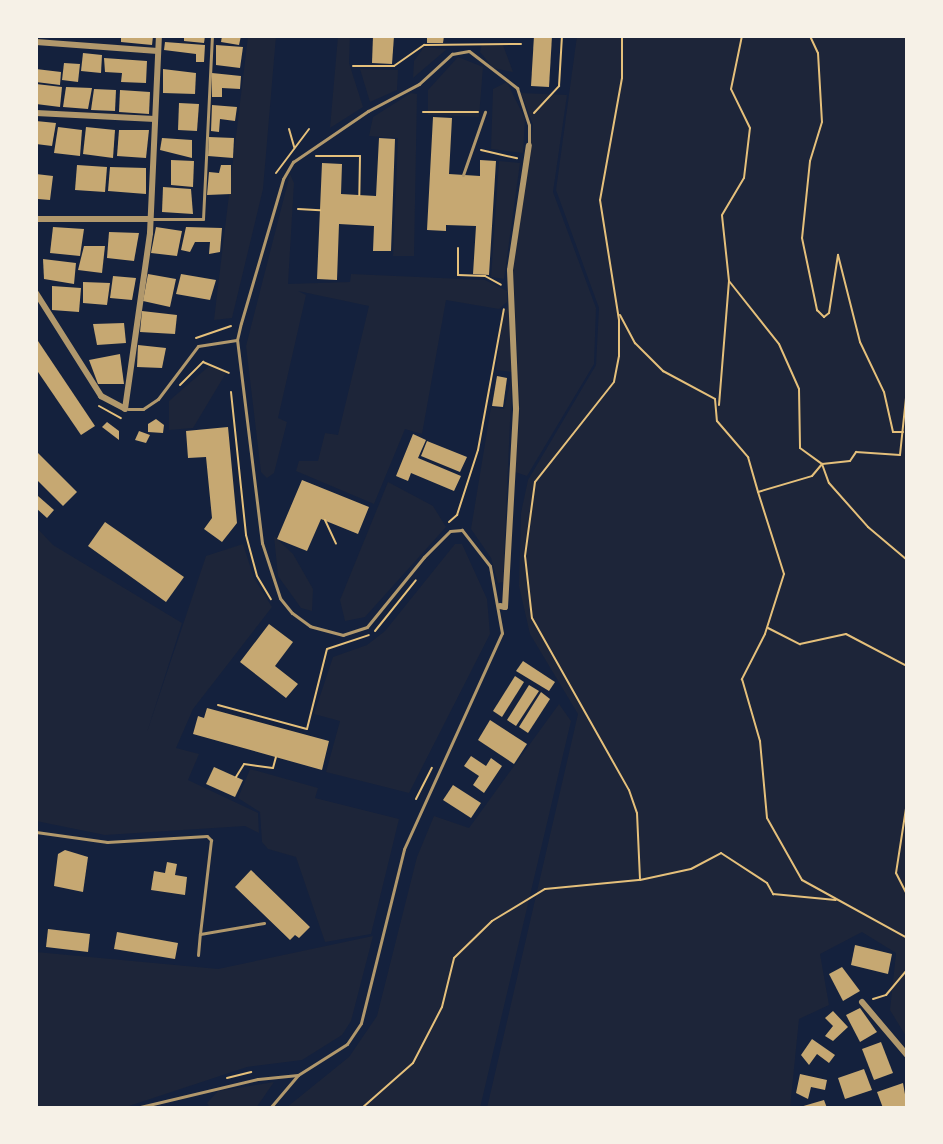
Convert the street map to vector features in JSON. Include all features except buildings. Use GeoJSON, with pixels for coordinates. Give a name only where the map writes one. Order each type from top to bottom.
{"type":"FeatureCollection","features":[{"type":"Feature","properties":{"kind":"street"},"geometry":{"type":"LineString","coordinates":[[36,293],[101,396],[125,409],[150,219],[159,36]]}},
{"type":"Feature","properties":{"kind":"street"},"geometry":{"type":"LineString","coordinates":[[36,42],[158,51]]}},
{"type":"Feature","properties":{"kind":"street"},"geometry":{"type":"LineString","coordinates":[[36,113],[155,119]]}},
{"type":"Feature","properties":{"kind":"street"},"geometry":{"type":"LineString","coordinates":[[500,606],[505,607],[514,374],[510,289],[529,145]]}},
{"type":"Feature","properties":{"kind":"street"},"geometry":{"type":"LineString","coordinates":[[36,219],[150,219]]}},
{"type":"Feature","properties":{"kind":"street"},"geometry":{"type":"LineString","coordinates":[[862,1002],[907,1055]]}},
{"type":"Feature","properties":{"kind":"lane"},"geometry":{"type":"LineString","coordinates":[[150,219],[203,219],[212,36]]}},
{"type":"Feature","properties":{"kind":"lane"},"geometry":{"type":"LineString","coordinates":[[270,1108],[298,1075],[347,1044],[361,1023],[404,849],[502,633],[500,606],[490,566],[467,533],[457,529],[424,557],[367,627],[343,635],[310,626],[292,613],[265,562],[237,340],[241,323],[283,179],[300,156],[419,84],[452,54],[465,50],[517,88],[528,120],[529,145]]}},
{"type":"Feature","properties":{"kind":"lane"},"geometry":{"type":"LineString","coordinates":[[463,175],[485,112]]}},
{"type":"Feature","properties":{"kind":"lane"},"geometry":{"type":"LineString","coordinates":[[125,409],[143,409],[158,399],[198,346],[237,340]]}},
{"type":"Feature","properties":{"kind":"lane"},"geometry":{"type":"LineString","coordinates":[[36,832],[107,842],[207,836],[211,840],[198,955]]}},
{"type":"Feature","properties":{"kind":"lane"},"geometry":{"type":"LineString","coordinates":[[200,934],[264,923]]}},
{"type":"Feature","properties":{"kind":"lane"},"geometry":{"type":"LineString","coordinates":[[136,1108],[258,1079],[298,1075]]}},
{"type":"Feature","properties":{"kind":"path"},"geometry":{"type":"LineString","coordinates":[[528,120],[559,86],[562,36]]}},
{"type":"Feature","properties":{"kind":"path"},"geometry":{"type":"LineString","coordinates":[[622,36],[622,78],[600,200],[618,310],[614,382],[535,482],[525,556],[537,634],[561,664],[633,801],[640,880]]}},
{"type":"Feature","properties":{"kind":"path"},"geometry":{"type":"LineString","coordinates":[[742,36],[731,89],[750,128],[744,178],[722,215],[729,281],[717,421],[748,457],[784,574],[766,627],[742,679],[760,741],[767,818],[802,880],[907,938]]}},
{"type":"Feature","properties":{"kind":"path"},"geometry":{"type":"LineString","coordinates":[[810,36],[818,53],[822,122],[810,161],[802,238],[817,310],[824,317],[829,313],[833,259],[838,255],[860,342],[884,392],[893,432],[903,432]]}},
{"type":"Feature","properties":{"kind":"path"},"geometry":{"type":"LineString","coordinates":[[353,66],[386,66],[424,45],[445,46],[484,40],[521,44]]}},
{"type":"Feature","properties":{"kind":"path"},"geometry":{"type":"LineString","coordinates":[[423,112],[485,112]]}},
{"type":"Feature","properties":{"kind":"path"},"geometry":{"type":"LineString","coordinates":[[289,129],[294,147],[303,144],[309,129]]}},
{"type":"Feature","properties":{"kind":"path"},"geometry":{"type":"LineString","coordinates":[[473,146],[490,155],[526,158]]}},
{"type":"Feature","properties":{"kind":"path"},"geometry":{"type":"LineString","coordinates":[[319,156],[360,156],[359,195]]}},
{"type":"Feature","properties":{"kind":"path"},"geometry":{"type":"LineString","coordinates":[[298,209],[320,210]]}},
{"type":"Feature","properties":{"kind":"path"},"geometry":{"type":"LineString","coordinates":[[458,248],[458,275],[485,276],[510,289]]}},
{"type":"Feature","properties":{"kind":"path"},"geometry":{"type":"LineString","coordinates":[[729,281],[779,344],[799,389],[800,448],[822,464],[829,483],[906,559],[907,600]]}},
{"type":"Feature","properties":{"kind":"path"},"geometry":{"type":"LineString","coordinates":[[618,310],[635,343],[663,371],[704,389],[719,405]]}},
{"type":"Feature","properties":{"kind":"path"},"geometry":{"type":"LineString","coordinates":[[458,525],[457,515],[478,450],[501,311]]}},
{"type":"Feature","properties":{"kind":"path"},"geometry":{"type":"LineString","coordinates":[[184,345],[241,323]]}},
{"type":"Feature","properties":{"kind":"path"},"geometry":{"type":"LineString","coordinates":[[177,388],[203,362],[229,373]]}},
{"type":"Feature","properties":{"kind":"path"},"geometry":{"type":"LineString","coordinates":[[487,374],[514,374]]}},
{"type":"Feature","properties":{"kind":"path"},"geometry":{"type":"LineString","coordinates":[[758,492],[812,476],[822,464],[850,461],[856,452],[900,455],[907,388]]}},
{"type":"Feature","properties":{"kind":"path"},"geometry":{"type":"LineString","coordinates":[[231,392],[243,517]]}},
{"type":"Feature","properties":{"kind":"path"},"geometry":{"type":"LineString","coordinates":[[234,500],[241,499]]}},
{"type":"Feature","properties":{"kind":"path"},"geometry":{"type":"LineString","coordinates":[[449,522],[457,515]]}},
{"type":"Feature","properties":{"kind":"path"},"geometry":{"type":"LineString","coordinates":[[325,520],[336,544]]}},
{"type":"Feature","properties":{"kind":"path"},"geometry":{"type":"LineString","coordinates":[[766,627],[800,644],[846,634],[907,666]]}},
{"type":"Feature","properties":{"kind":"path"},"geometry":{"type":"LineString","coordinates":[[218,705],[307,729],[327,649]]}},
{"type":"Feature","properties":{"kind":"path"},"geometry":{"type":"LineString","coordinates":[[269,724],[271,719]]}},
{"type":"Feature","properties":{"kind":"path"},"geometry":{"type":"LineString","coordinates":[[236,777],[244,764],[273,768],[276,757]]}},
{"type":"Feature","properties":{"kind":"path"},"geometry":{"type":"LineString","coordinates":[[416,799],[436,759]]}},
{"type":"Feature","properties":{"kind":"path"},"geometry":{"type":"LineString","coordinates":[[907,802],[896,873],[907,895]]}},
{"type":"Feature","properties":{"kind":"path"},"geometry":{"type":"LineString","coordinates":[[362,1108],[413,1063],[442,1007],[454,958],[492,921],[545,889],[640,880],[691,869],[721,853],[767,883],[773,894],[836,900]]}},
{"type":"Feature","properties":{"kind":"path"},"geometry":{"type":"LineString","coordinates":[[862,1002],[886,995],[907,970]]}},
{"type":"Feature","properties":{"kind":"shaded area"},"geometry":{"type":"Polygon","coordinates":[[[248,36],[276,36],[263,189],[232,318],[214,320],[248,36]]]}},
{"type":"Feature","properties":{"kind":"shaded area"},"geometry":{"type":"Polygon","coordinates":[[[338,36],[350,36],[349,63],[363,107],[330,128],[338,36]]]}},
{"type":"Feature","properties":{"kind":"shaded area"},"geometry":{"type":"Polygon","coordinates":[[[577,36],[907,36],[907,1038],[890,1010],[896,953],[862,932],[820,954],[829,1005],[799,1019],[790,1108],[487,1108],[578,714],[530,634],[519,586],[521,513],[528,480],[596,365],[599,308],[556,190],[577,36]]]}},
{"type":"Feature","properties":{"kind":"shaded area"},"geometry":{"type":"Polygon","coordinates":[[[482,43],[503,45],[513,72],[493,68],[480,52],[482,43]]]}},
{"type":"Feature","properties":{"kind":"shaded area"},"geometry":{"type":"Polygon","coordinates":[[[424,47],[447,49],[413,78],[414,61],[424,47]]]}},
{"type":"Feature","properties":{"kind":"shaded area"},"geometry":{"type":"Polygon","coordinates":[[[458,57],[483,67],[479,117],[428,115],[428,90],[458,57]]]}},
{"type":"Feature","properties":{"kind":"shaded area"},"geometry":{"type":"Polygon","coordinates":[[[360,69],[398,70],[397,90],[370,102],[360,69]]]}},
{"type":"Feature","properties":{"kind":"shaded area"},"geometry":{"type":"Polygon","coordinates":[[[507,82],[525,119],[523,153],[491,149],[493,89],[507,82]]]}},
{"type":"Feature","properties":{"kind":"shaded area"},"geometry":{"type":"Polygon","coordinates":[[[411,93],[417,94],[414,256],[393,256],[398,138],[369,136],[373,117],[411,93]]]}},
{"type":"Feature","properties":{"kind":"shaded area"},"geometry":{"type":"Polygon","coordinates":[[[521,93],[567,95],[553,192],[596,308],[594,364],[527,476],[515,472],[520,411],[513,271],[533,125],[521,93]]]}},
{"type":"Feature","properties":{"kind":"shaded area"},"geometry":{"type":"Polygon","coordinates":[[[499,161],[520,163],[504,279],[491,277],[499,161]]]}},
{"type":"Feature","properties":{"kind":"shaded area"},"geometry":{"type":"Polygon","coordinates":[[[290,174],[294,183],[288,284],[350,282],[351,274],[485,280],[507,291],[507,302],[499,309],[446,300],[422,434],[405,429],[374,504],[296,471],[299,461],[318,461],[325,433],[338,435],[369,306],[298,291],[306,295],[278,418],[287,422],[274,473],[267,478],[261,472],[246,346],[290,174]]]}},
{"type":"Feature","properties":{"kind":"shaded area"},"geometry":{"type":"Polygon","coordinates":[[[509,306],[512,372],[496,370],[503,313],[509,306]]]}},
{"type":"Feature","properties":{"kind":"shaded area"},"geometry":{"type":"Polygon","coordinates":[[[209,366],[226,373],[193,428],[169,430],[169,401],[209,366]]]}},
{"type":"Feature","properties":{"kind":"shaded area"},"geometry":{"type":"Polygon","coordinates":[[[512,376],[503,582],[498,583],[491,558],[471,529],[491,407],[504,409],[512,376]]]}},
{"type":"Feature","properties":{"kind":"shaded area"},"geometry":{"type":"Polygon","coordinates":[[[388,482],[433,506],[446,527],[365,617],[345,621],[340,600],[388,482]]]}},
{"type":"Feature","properties":{"kind":"shaded area"},"geometry":{"type":"Polygon","coordinates":[[[36,527],[53,545],[182,623],[147,732],[206,556],[243,544],[254,578],[272,607],[193,709],[176,748],[199,754],[188,780],[258,813],[259,833],[245,826],[105,835],[36,821],[36,527]]]}},
{"type":"Feature","properties":{"kind":"shaded area"},"geometry":{"type":"Polygon","coordinates":[[[274,536],[293,554],[313,589],[312,611],[301,608],[278,576],[274,536]]]}},
{"type":"Feature","properties":{"kind":"shaded area"},"geometry":{"type":"Polygon","coordinates":[[[455,544],[462,544],[487,599],[490,634],[409,793],[326,772],[340,721],[314,714],[333,657],[367,645],[385,631],[455,544]]]}},
{"type":"Feature","properties":{"kind":"shaded area"},"geometry":{"type":"Polygon","coordinates":[[[559,704],[571,721],[480,1108],[286,1108],[349,1057],[377,1016],[417,857],[434,816],[469,828],[559,704]]]}},
{"type":"Feature","properties":{"kind":"shaded area"},"geometry":{"type":"Polygon","coordinates":[[[250,769],[318,788],[315,798],[399,819],[371,934],[325,942],[296,857],[268,849],[262,842],[260,812],[238,798],[250,769]]]}},
{"type":"Feature","properties":{"kind":"shaded area"},"geometry":{"type":"Polygon","coordinates":[[[373,936],[351,1021],[342,1035],[302,1060],[247,1067],[123,1108],[36,1108],[36,952],[218,969],[373,936]]]}},
{"type":"Feature","properties":{"kind":"shaded area"},"geometry":{"type":"Polygon","coordinates":[[[274,1082],[256,1108],[210,1108],[207,1103],[218,1091],[274,1082]]]}}]}
